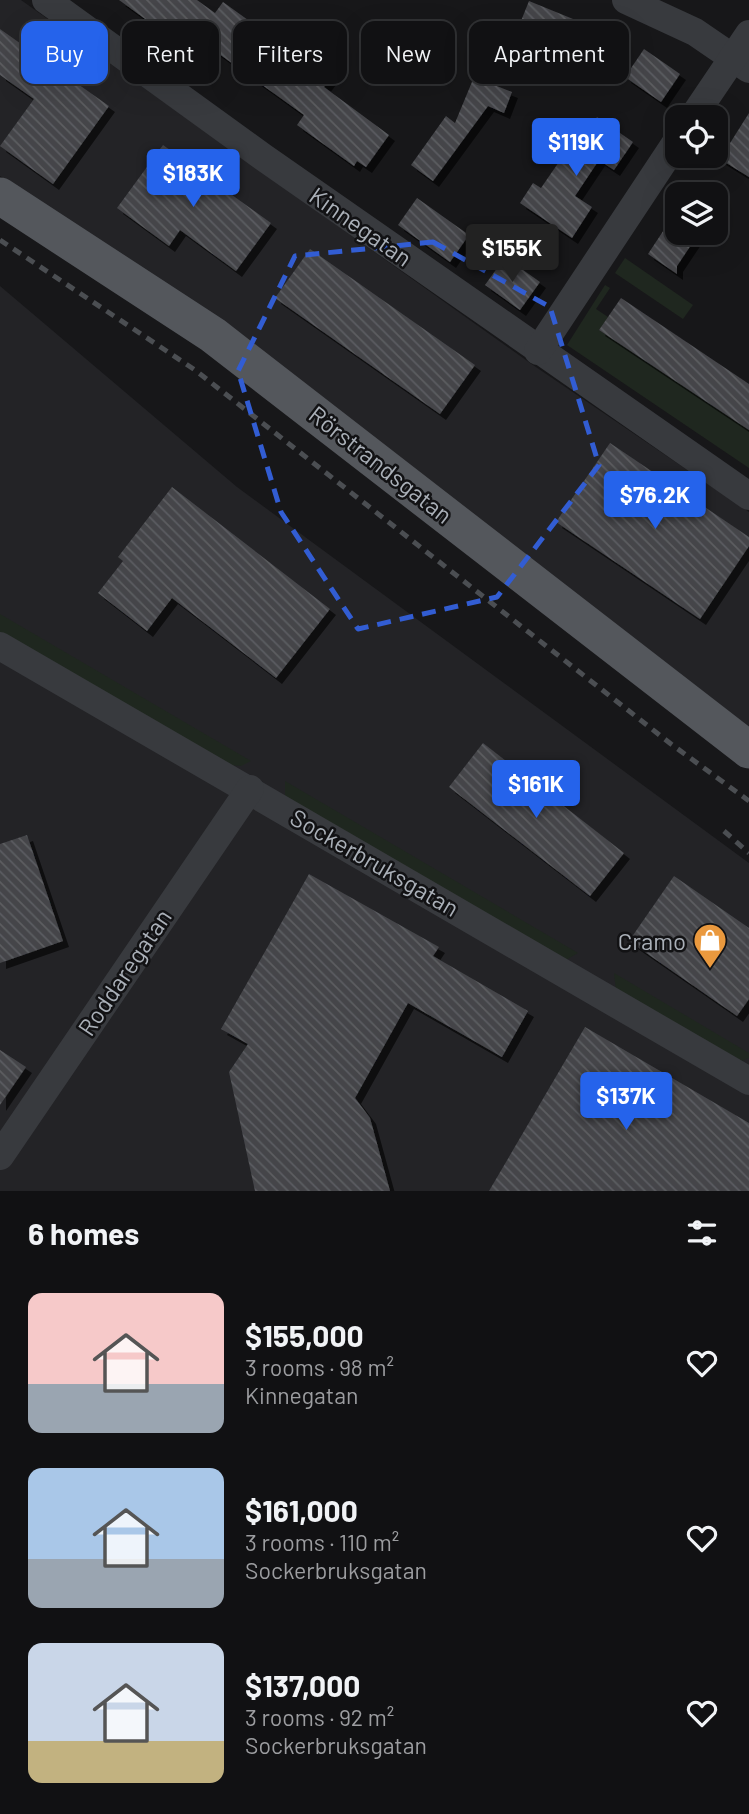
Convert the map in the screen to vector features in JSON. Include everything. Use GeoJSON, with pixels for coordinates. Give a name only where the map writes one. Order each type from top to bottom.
{"type":"FeatureCollection","features":[{"type":"Feature","properties":{"kind":"main road","name":"Rörstrandsgatan"},"geometry":{"type":"LineString","coordinates":[[0,196],[213,335],[749,750]]}},
{"type":"Feature","properties":{"kind":"street","name":"Kinnegatan"},"geometry":{"type":"LineString","coordinates":[[46,0],[538,351],[749,496]]}},
{"type":"Feature","properties":{"kind":"street"},"geometry":{"type":"LineString","coordinates":[[626,0],[744,53],[703,105]]}},
{"type":"Feature","properties":{"kind":"street"},"geometry":{"type":"LineString","coordinates":[[538,351],[665,159]]}},
{"type":"Feature","properties":{"kind":"street","name":"Sockerbruksgatan"},"geometry":{"type":"LineString","coordinates":[[0,646],[749,1081]]}},
{"type":"Feature","properties":{"kind":"street","name":"Roddaregatan"},"geometry":{"type":"LineString","coordinates":[[0,1156],[250,789]]}},
{"type":"Feature","properties":{"kind":"highlighted area"},"geometry":{"type":"Polygon","coordinates":[[[433,242],[550,307],[599,465],[497,597],[358,629],[281,512],[238,371],[295,256],[433,242]]]}},
{"type":"Feature","properties":{"kind":"shaded area"},"geometry":{"type":"Polygon","coordinates":[[[0,0],[21,0],[50,21],[21,21],[21,84],[108,84],[108,62],[122,72],[122,84],[139,84],[530,363],[749,512],[749,727],[236,331],[0,176],[0,0]]]}},
{"type":"Feature","properties":{"kind":"shaded area"},"geometry":{"type":"Polygon","coordinates":[[[625,258],[693,305],[683,319],[615,273],[625,258]]]}},
{"type":"Feature","properties":{"kind":"shaded area"},"geometry":{"type":"Polygon","coordinates":[[[605,285],[610,288],[596,309],[608,317],[599,330],[749,430],[749,468],[567,345],[605,285]]]}},
{"type":"Feature","properties":{"kind":"shaded area"},"geometry":{"type":"Polygon","coordinates":[[[0,286],[237,487],[749,863],[749,1191],[0,1191],[0,286]]]}},
{"type":"Feature","properties":{"kind":"shaded area"},"geometry":{"type":"Polygon","coordinates":[[[0,614],[251,761],[241,766],[228,765],[0,632],[0,614]]]}},
{"type":"Feature","properties":{"kind":"shaded area"},"geometry":{"type":"Polygon","coordinates":[[[285,781],[578,953],[564,961],[290,802],[285,795],[285,781]]]}},
{"type":"Feature","properties":{"kind":"shaded area"},"geometry":{"type":"Polygon","coordinates":[[[614,973],[749,1053],[749,1058],[742,1061],[616,991],[614,973]]]}},
{"type":"Feature","properties":{"kind":"building"},"geometry":{"type":"Polygon","coordinates":[[[119,0],[197,0],[215,13],[223,2],[249,21],[233,21],[233,64],[219,54],[219,21],[148,21],[119,0]]]}},
{"type":"Feature","properties":{"kind":"building"},"geometry":{"type":"Polygon","coordinates":[[[529,1],[573,19],[572,21],[521,21],[529,1]]]}},
{"type":"Feature","properties":{"kind":"building"},"geometry":{"type":"Polygon","coordinates":[[[0,29],[21,44],[21,84],[78,84],[109,106],[53,184],[0,146],[34,99],[0,75],[0,29]]]}},
{"type":"Feature","properties":{"kind":"building"},"geometry":{"type":"Polygon","coordinates":[[[644,49],[680,74],[661,102],[629,80],[629,71],[644,49]]]}},
{"type":"Feature","properties":{"kind":"building"},"geometry":{"type":"Polygon","coordinates":[[[261,84],[326,84],[324,87],[389,135],[366,167],[357,161],[354,166],[297,125],[304,115],[261,84]]]}},
{"type":"Feature","properties":{"kind":"building"},"geometry":{"type":"Polygon","coordinates":[[[471,84],[492,84],[512,92],[504,113],[488,106],[433,181],[411,165],[446,116],[455,123],[471,84]]]}},
{"type":"Feature","properties":{"kind":"building"},"geometry":{"type":"Polygon","coordinates":[[[749,113],[749,177],[728,164],[728,146],[749,113]]]}},
{"type":"Feature","properties":{"kind":"building"},"geometry":{"type":"Polygon","coordinates":[[[597,117],[633,142],[614,170],[599,160],[575,196],[592,207],[572,238],[520,203],[533,183],[541,188],[563,156],[568,160],[597,117]]]}},
{"type":"Feature","properties":{"kind":"building"},"geometry":{"type":"Polygon","coordinates":[[[163,145],[271,223],[236,271],[180,230],[169,246],[117,208],[163,145]]]}},
{"type":"Feature","properties":{"kind":"building"},"geometry":{"type":"Polygon","coordinates":[[[417,198],[469,235],[450,262],[398,225],[417,198]]]}},
{"type":"Feature","properties":{"kind":"building"},"geometry":{"type":"Polygon","coordinates":[[[665,228],[665,245],[691,245],[677,266],[677,274],[648,254],[665,228]]]}},
{"type":"Feature","properties":{"kind":"building"},"geometry":{"type":"Polygon","coordinates":[[[310,249],[475,365],[440,414],[275,298],[310,249]]]}},
{"type":"Feature","properties":{"kind":"building"},"geometry":{"type":"Polygon","coordinates":[[[505,257],[540,282],[520,310],[485,285],[505,257]]]}},
{"type":"Feature","properties":{"kind":"building"},"geometry":{"type":"Polygon","coordinates":[[[621,298],[749,384],[749,430],[599,330],[621,298]]]}},
{"type":"Feature","properties":{"kind":"building"},"geometry":{"type":"Polygon","coordinates":[[[610,443],[749,537],[749,546],[700,619],[556,522],[610,443]]]}},
{"type":"Feature","properties":{"kind":"building"},"geometry":{"type":"Polygon","coordinates":[[[172,487],[330,609],[276,678],[172,598],[147,631],[98,593],[123,561],[118,557],[172,487]]]}},
{"type":"Feature","properties":{"kind":"building"},"geometry":{"type":"Polygon","coordinates":[[[483,743],[624,853],[590,896],[449,787],[483,743]]]}},
{"type":"Feature","properties":{"kind":"building"},"geometry":{"type":"Polygon","coordinates":[[[27,835],[63,941],[0,963],[0,844],[27,835]]]}},
{"type":"Feature","properties":{"kind":"building"},"geometry":{"type":"Polygon","coordinates":[[[309,874],[439,947],[433,956],[528,1011],[502,1057],[408,1003],[355,1098],[370,1118],[390,1191],[255,1191],[229,1072],[248,1044],[221,1029],[309,874]]]}},
{"type":"Feature","properties":{"kind":"building","name":"Cramo"},"geometry":{"type":"Polygon","coordinates":[[[674,876],[749,928],[749,999],[737,1016],[629,941],[674,876]]]}},
{"type":"Feature","properties":{"kind":"building"},"geometry":{"type":"Polygon","coordinates":[[[585,1027],[749,1123],[749,1191],[489,1191],[585,1027]]]}},
{"type":"Feature","properties":{"kind":"building"},"geometry":{"type":"Polygon","coordinates":[[[0,1050],[26,1067],[0,1105],[0,1050]]]}},
{"type":"Feature","properties":{"kind":"railway"},"geometry":{"type":"LineString","coordinates":[[0,240],[195,370],[671,744],[749,801]]}},
{"type":"Feature","properties":{"kind":"railway"},"geometry":{"type":"LineString","coordinates":[[724,831],[749,853]]}},
{"type":"Feature","properties":{"kind":"place","name":"Cramo"},"geometry":{"type":"Point","coordinates":[710,970]}}]}
